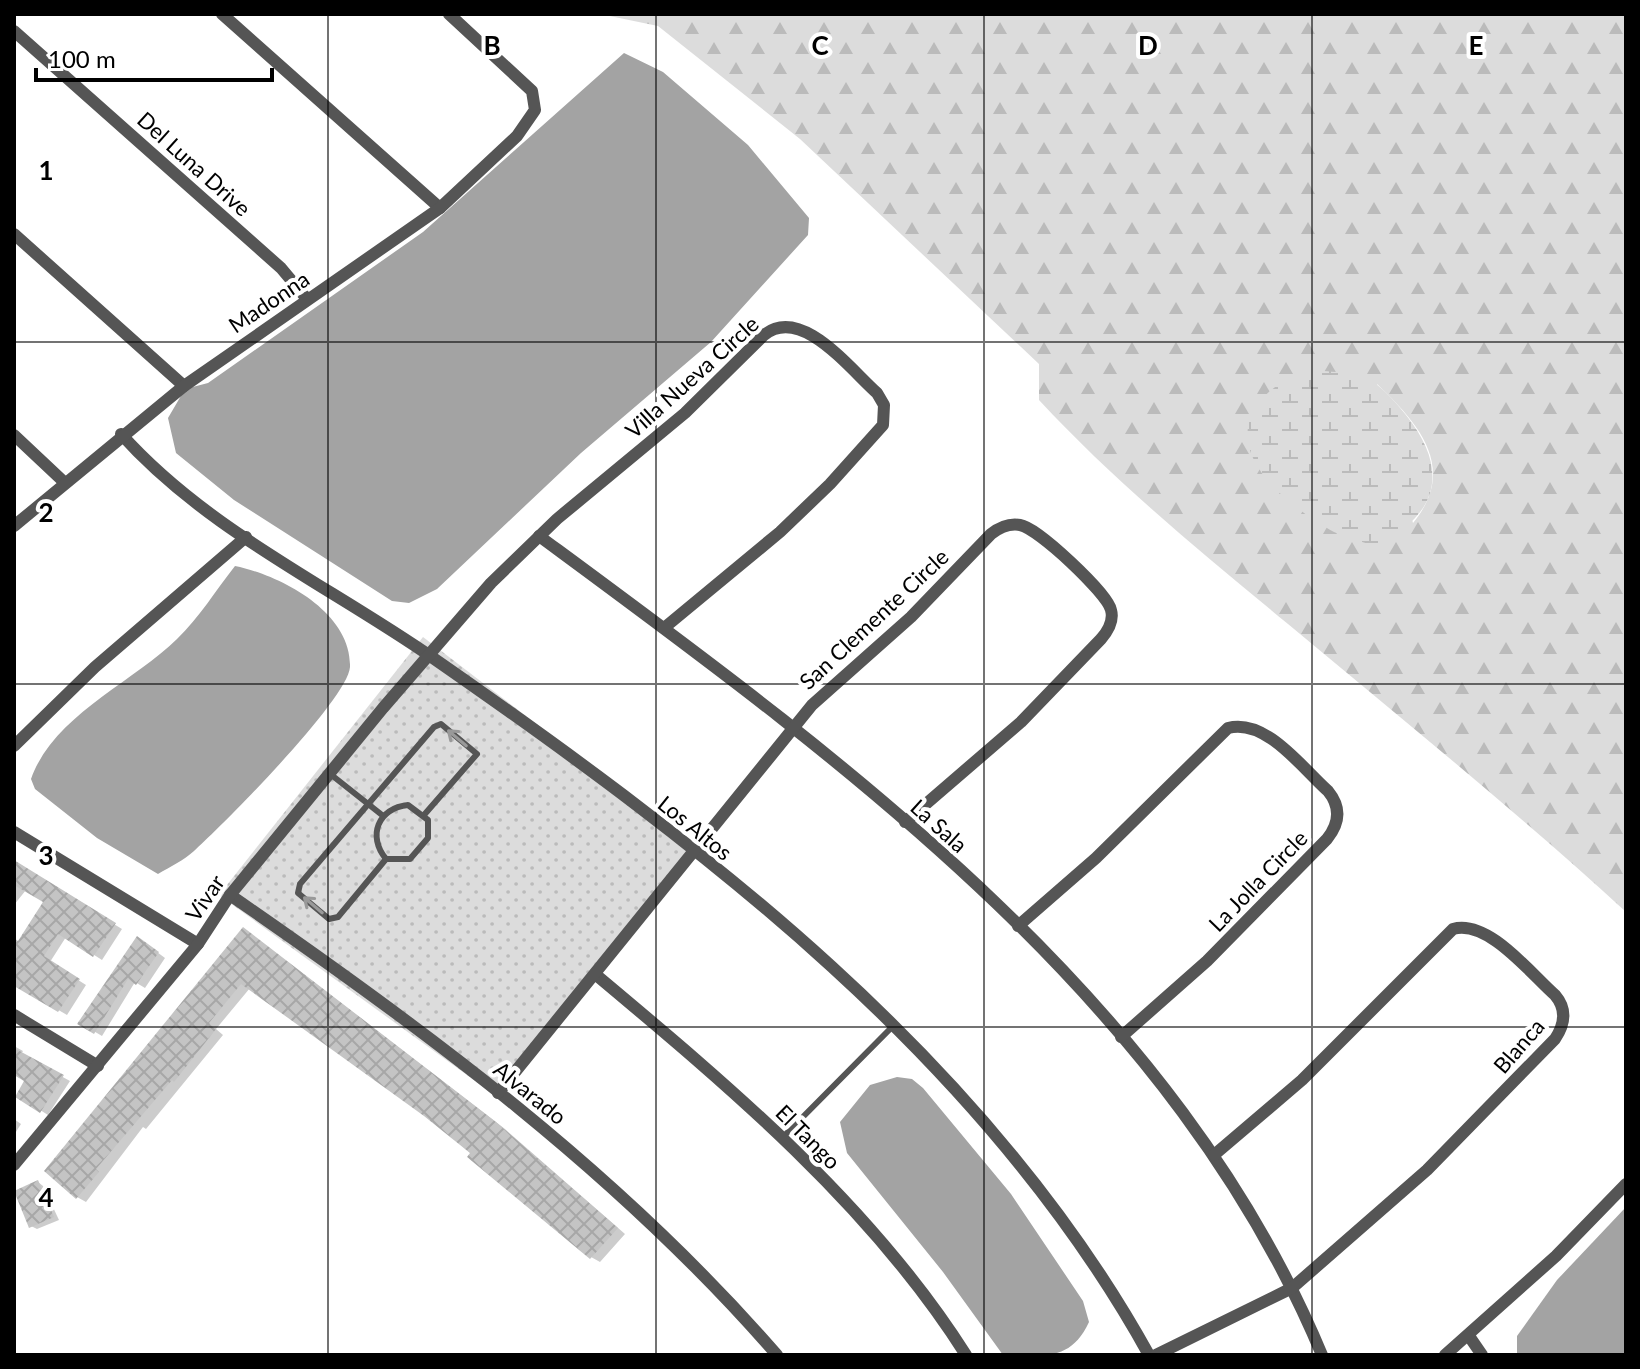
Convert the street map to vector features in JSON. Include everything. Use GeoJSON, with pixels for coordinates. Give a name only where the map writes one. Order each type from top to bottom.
{"type":"FeatureCollection","features":[{"type":"Feature","properties":{"kind":"street"},"geometry":{"type":"LineString","coordinates":[[222,14],[440,208]]}},
{"type":"Feature","properties":{"kind":"street","name":"Madonna"},"geometry":{"type":"LineString","coordinates":[[14,526],[121,434],[184,386],[440,208],[517,136],[532,116],[535,105],[529,85],[449,14]]}},
{"type":"Feature","properties":{"kind":"street","name":"Del Luna Drive"},"geometry":{"type":"LineString","coordinates":[[14,31],[281,268],[307,299]]}},
{"type":"Feature","properties":{"kind":"street"},"geometry":{"type":"LineString","coordinates":[[14,234],[184,386]]}},
{"type":"Feature","properties":{"kind":"street","name":"Villa Nueva Circle"},"geometry":{"type":"LineString","coordinates":[[539,536],[685,413],[769,331],[786,325],[808,332],[877,393],[884,405],[883,425],[830,484],[780,532],[664,628]]}},
{"type":"Feature","properties":{"kind":"street","name":"Los Altos"},"geometry":{"type":"LineString","coordinates":[[121,434],[173,486],[246,537],[428,654],[568,754],[694,852],[820,957],[894,1026],[983,1119],[1051,1200],[1115,1293],[1149,1355]]}},
{"type":"Feature","properties":{"kind":"street"},"geometry":{"type":"LineString","coordinates":[[14,435],[64,482]]}},
{"type":"Feature","properties":{"kind":"street","name":"San Clemente Circle"},"geometry":{"type":"LineString","coordinates":[[498,1093],[821,695],[911,617],[991,534],[1012,524],[1034,531],[1103,593],[1112,612],[1111,624],[1101,639],[1021,722],[905,822]]}},
{"type":"Feature","properties":{"kind":"street"},"geometry":{"type":"LineString","coordinates":[[428,654],[539,536]]}},
{"type":"Feature","properties":{"kind":"street","name":"La Sala"},"geometry":{"type":"LineString","coordinates":[[539,536],[664,628],[792,729],[905,822],[1018,926],[1121,1037],[1214,1155],[1246,1203],[1292,1288],[1322,1355]]}},
{"type":"Feature","properties":{"kind":"street"},"geometry":{"type":"LineString","coordinates":[[14,746],[95,667],[246,537]]}},
{"type":"Feature","properties":{"kind":"street","name":"Vivar"},"geometry":{"type":"LineString","coordinates":[[14,1165],[198,944],[230,895],[428,654]]}},
{"type":"Feature","properties":{"kind":"street","name":"La Jolla Circle"},"geometry":{"type":"LineString","coordinates":[[1018,926],[1096,858],[1228,728],[1244,725],[1256,728],[1328,791],[1336,803],[1338,817],[1327,839],[1244,926],[1121,1037]]}},
{"type":"Feature","properties":{"kind":"street"},"geometry":{"type":"LineString","coordinates":[[14,832],[198,944]]}},
{"type":"Feature","properties":{"kind":"street","name":"Alvarado"},"geometry":{"type":"LineString","coordinates":[[230,895],[381,1001],[498,1093],[670,1241],[777,1355]]}},
{"type":"Feature","properties":{"kind":"street","name":"Blanca"},"geometry":{"type":"LineString","coordinates":[[1156,1355],[1292,1288],[1427,1170],[1555,1039],[1564,1017],[1559,1000],[1488,935],[1470,927],[1453,929],[1312,1071],[1214,1155]]}},
{"type":"Feature","properties":{"kind":"street","name":"El Tango"},"geometry":{"type":"LineString","coordinates":[[595,974],[705,1066],[782,1138],[868,1229],[925,1297],[966,1355]]}},
{"type":"Feature","properties":{"kind":"street"},"geometry":{"type":"LineString","coordinates":[[14,1015],[98,1066]]}},
{"type":"Feature","properties":{"kind":"street"},"geometry":{"type":"LineString","coordinates":[[1445,1355],[1469,1336],[1626,1184]]}},
{"type":"Feature","properties":{"kind":"street"},"geometry":{"type":"LineString","coordinates":[[1469,1336],[1482,1355]]}},
{"type":"Feature","properties":{"kind":"lane"},"geometry":{"type":"LineString","coordinates":[[386,859],[338,917],[329,919],[298,893],[300,884],[434,727],[441,724],[477,754],[424,815]]}},
{"type":"Feature","properties":{"kind":"lane"},"geometry":{"type":"LineString","coordinates":[[329,773],[382,815]]}},
{"type":"Feature","properties":{"kind":"lane"},"geometry":{"type":"LineString","coordinates":[[408,805],[424,815],[431,830],[410,859],[386,859],[379,850],[375,835],[382,815],[395,806],[408,805]]}},
{"type":"Feature","properties":{"kind":"lane"},"geometry":{"type":"LineString","coordinates":[[782,1138],[894,1026]]}},
{"type":"Feature","properties":{"kind":"green space"},"geometry":{"type":"Polygon","coordinates":[[[600,14],[1626,14],[1626,912],[1501,802],[1129,488],[1039,400],[1039,364],[800,139],[658,26],[600,14]],[[1377,384],[1413,523],[1426,503],[1432,484],[1432,465],[1419,431],[1377,384]]]}},
{"type":"Feature","properties":{"kind":"green space"},"geometry":{"type":"Polygon","coordinates":[[[1323,371],[1359,375],[1379,387],[1406,415],[1429,454],[1431,490],[1424,506],[1413,521],[1374,546],[1334,532],[1300,510],[1268,480],[1256,463],[1249,445],[1248,426],[1256,407],[1270,391],[1294,378],[1323,371]]]}},
{"type":"Feature","properties":{"kind":"green space"},"geometry":{"type":"Polygon","coordinates":[[[423,637],[694,845],[500,1099],[219,895],[423,637]]]}},
{"type":"Feature","properties":{"kind":"shaded area"},"geometry":{"type":"Polygon","coordinates":[[[624,53],[663,72],[748,145],[809,218],[808,235],[711,342],[581,453],[437,589],[409,603],[392,601],[234,500],[176,453],[168,418],[185,389],[208,383],[423,232],[624,53]]]}},
{"type":"Feature","properties":{"kind":"shaded area"},"geometry":{"type":"Polygon","coordinates":[[[235,566],[292,587],[326,613],[339,629],[347,647],[350,667],[329,706],[282,761],[194,851],[158,874],[97,838],[35,789],[31,779],[57,737],[95,702],[177,639],[235,566]]]}},
{"type":"Feature","properties":{"kind":"shaded area"},"geometry":{"type":"Polygon","coordinates":[[[897,1077],[912,1079],[923,1088],[1011,1194],[1083,1301],[1089,1322],[1073,1344],[1064,1350],[1042,1355],[1003,1355],[943,1272],[847,1153],[840,1122],[870,1085],[897,1077]]]}},
{"type":"Feature","properties":{"kind":"shaded area"},"geometry":{"type":"Polygon","coordinates":[[[1626,1207],[1626,1355],[1517,1355],[1517,1336],[1557,1280],[1626,1207]]]}},
{"type":"Feature","properties":{"kind":"building"},"geometry":{"type":"Polygon","coordinates":[[[14,860],[116,923],[93,957],[58,934],[44,956],[80,979],[58,1012],[14,986],[14,938],[18,941],[43,902],[14,885],[14,860]]]}},
{"type":"Feature","properties":{"kind":"building"},"geometry":{"type":"Polygon","coordinates":[[[243,927],[496,1122],[618,1228],[590,1259],[467,1157],[470,1153],[424,1116],[241,984],[209,1023],[216,1029],[174,1082],[172,1080],[96,1169],[99,1172],[76,1199],[44,1171],[243,927]]]}},
{"type":"Feature","properties":{"kind":"building"},"geometry":{"type":"Polygon","coordinates":[[[137,936],[159,952],[136,985],[128,979],[94,1034],[77,1024],[137,936]]]}},
{"type":"Feature","properties":{"kind":"building"},"geometry":{"type":"Polygon","coordinates":[[[14,1048],[64,1075],[40,1113],[15,1097],[24,1081],[14,1075],[14,1048]]]}},
{"type":"Feature","properties":{"kind":"building"},"geometry":{"type":"Polygon","coordinates":[[[38,1180],[54,1217],[29,1228],[14,1191],[38,1180]]]}}]}
